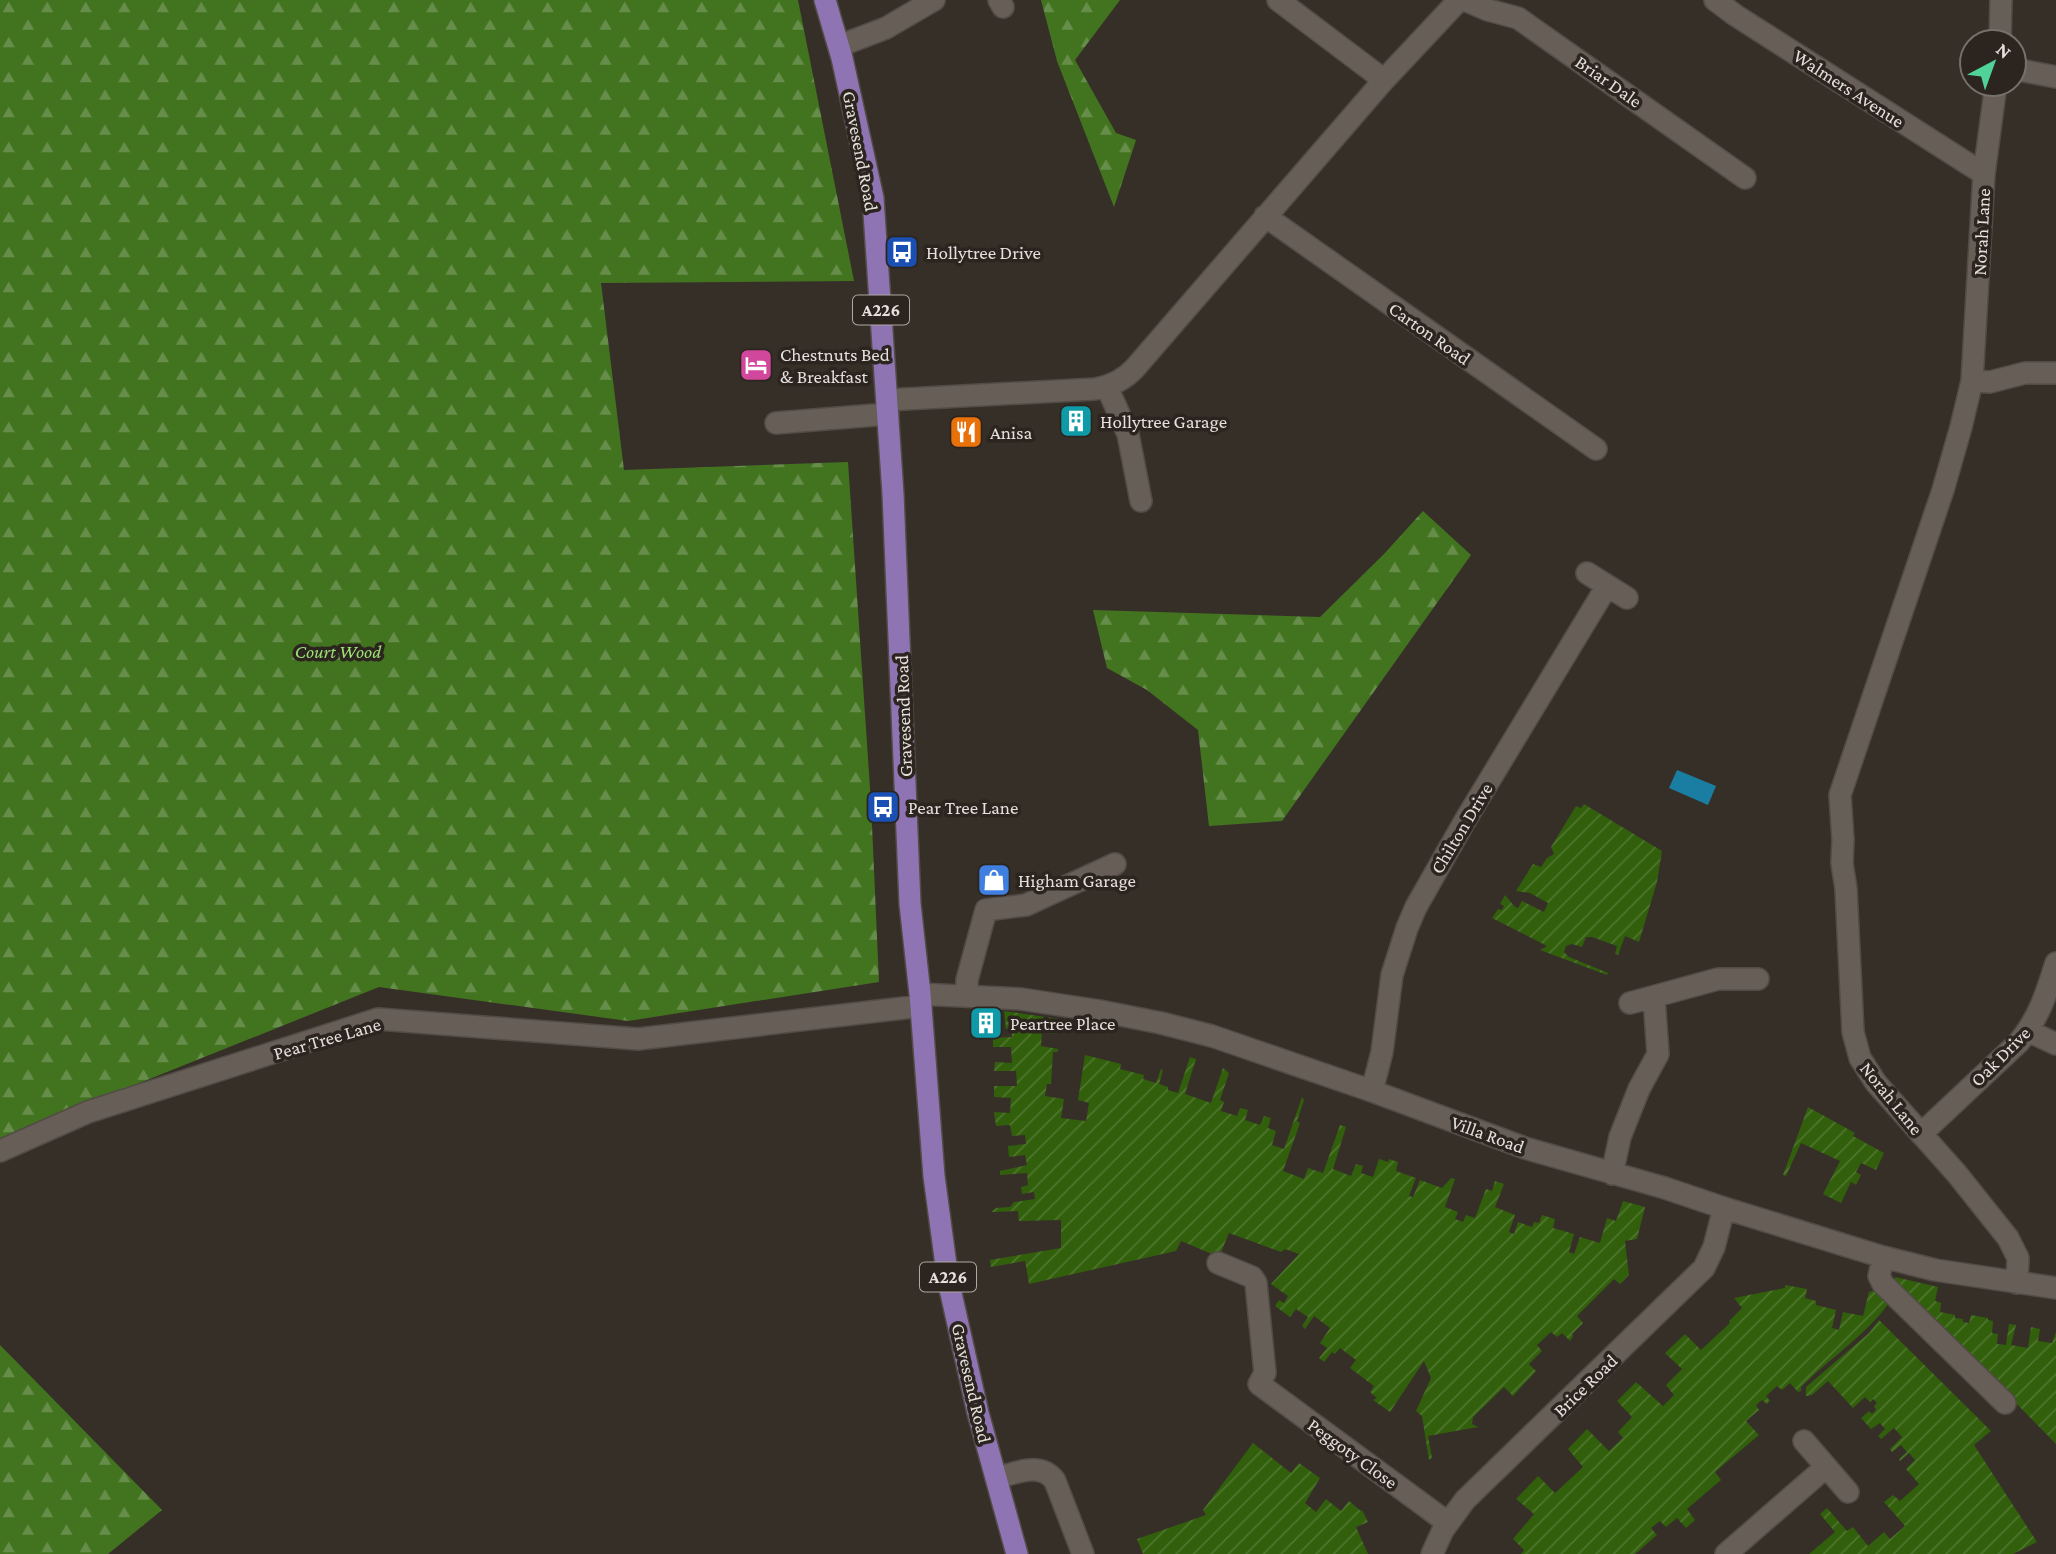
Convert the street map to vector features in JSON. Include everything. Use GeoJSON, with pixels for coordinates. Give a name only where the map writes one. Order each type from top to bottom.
{"type":"FeatureCollection","features":[{"type":"Feature","properties":{"kind":"main road","name":"Gravesend Road"},"geometry":{"type":"LineString","coordinates":[[825,0],[839,46],[873,198],[887,407],[910,904],[934,1176],[948,1280],[978,1413],[1017,1554]]}},
{"type":"Feature","properties":{"kind":"street"},"geometry":{"type":"LineString","coordinates":[[839,46],[886,28],[934,0]]}},
{"type":"Feature","properties":{"kind":"street"},"geometry":{"type":"LineString","coordinates":[[1278,0],[1384,80]]}},
{"type":"Feature","properties":{"kind":"street"},"geometry":{"type":"LineString","coordinates":[[776,423],[887,407],[1095,389],[1107,387],[1123,379],[1384,80],[1459,0]]}},
{"type":"Feature","properties":{"kind":"street","name":"Briar Dale"},"geometry":{"type":"LineString","coordinates":[[1465,0],[1518,18],[1745,178]]}},
{"type":"Feature","properties":{"kind":"street","name":"Walmers Avenue"},"geometry":{"type":"LineString","coordinates":[[1715,0],[1984,174]]}},
{"type":"Feature","properties":{"kind":"street"},"geometry":{"type":"LineString","coordinates":[[2000,28],[2001,0]]}},
{"type":"Feature","properties":{"kind":"street"},"geometry":{"type":"LineString","coordinates":[[2028,72],[2056,77]]}},
{"type":"Feature","properties":{"kind":"street","name":"Norah Lane"},"geometry":{"type":"LineString","coordinates":[[1994,98],[1984,174],[1972,381],[1943,490],[1840,795],[1855,1044],[1860,1058],[1876,1083],[1957,1174],[2008,1238],[2018,1258],[2017,1283]]}},
{"type":"Feature","properties":{"kind":"street","name":"Carton Road"},"geometry":{"type":"LineString","coordinates":[[1265,216],[1595,449]]}},
{"type":"Feature","properties":{"kind":"street"},"geometry":{"type":"LineString","coordinates":[[1972,381],[1990,382],[2025,373],[2056,373]]}},
{"type":"Feature","properties":{"kind":"street"},"geometry":{"type":"LineString","coordinates":[[1107,387],[1128,434],[1141,501]]}},
{"type":"Feature","properties":{"kind":"street"},"geometry":{"type":"LineString","coordinates":[[1587,573],[1627,598]]}},
{"type":"Feature","properties":{"kind":"street","name":"Chilton Drive"},"geometry":{"type":"LineString","coordinates":[[1372,1091],[1382,1052],[1392,975],[1416,907],[1607,586]]}},
{"type":"Feature","properties":{"kind":"street"},"geometry":{"type":"LineString","coordinates":[[1843,839],[1849,835],[1858,817]]}},
{"type":"Feature","properties":{"kind":"street"},"geometry":{"type":"LineString","coordinates":[[967,995],[967,980],[986,910],[1026,905],[1115,864]]}},
{"type":"Feature","properties":{"kind":"street","name":"Oak Drive"},"geometry":{"type":"LineString","coordinates":[[1921,1134],[2028,1031],[2042,1005],[2056,962]]}},
{"type":"Feature","properties":{"kind":"street"},"geometry":{"type":"LineString","coordinates":[[1630,1003],[1718,979],[1758,979]]}},
{"type":"Feature","properties":{"kind":"street","name":"Villa Road"},"geometry":{"type":"LineString","coordinates":[[920,1000],[967,995],[1021,999],[1161,1023],[1212,1036],[1372,1091],[1525,1148],[1665,1188],[1883,1257],[1935,1270],[2056,1289]]}},
{"type":"Feature","properties":{"kind":"street"},"geometry":{"type":"LineString","coordinates":[[1612,1174],[1620,1137],[1639,1089],[1658,1054],[1654,998]]}},
{"type":"Feature","properties":{"kind":"street","name":"Pear Tree Lane"},"geometry":{"type":"LineString","coordinates":[[0,1151],[88,1112],[378,1019],[638,1039],[920,1000]]}},
{"type":"Feature","properties":{"kind":"street"},"geometry":{"type":"LineString","coordinates":[[2028,1031],[2056,1044]]}},
{"type":"Feature","properties":{"kind":"street","name":"Brice Road"},"geometry":{"type":"LineString","coordinates":[[1432,1554],[1448,1523],[1472,1493],[1702,1270],[1714,1247],[1724,1208]]}},
{"type":"Feature","properties":{"kind":"street"},"geometry":{"type":"LineString","coordinates":[[1883,1257],[1881,1282],[2005,1403]]}},
{"type":"Feature","properties":{"kind":"street","name":"Peggoty Close"},"geometry":{"type":"LineString","coordinates":[[1218,1263],[1252,1276],[1256,1283],[1265,1373],[1259,1384],[1448,1523]]}},
{"type":"Feature","properties":{"kind":"street"},"geometry":{"type":"LineString","coordinates":[[1804,1441],[1848,1492]]}},
{"type":"Feature","properties":{"kind":"street"},"geometry":{"type":"LineString","coordinates":[[1726,1554],[1826,1467]]}},
{"type":"Feature","properties":{"kind":"street"},"geometry":{"type":"LineString","coordinates":[[996,1478],[1040,1469],[1048,1473],[1055,1481],[1083,1554]]}},
{"type":"Feature","properties":{"kind":"green space","name":"Court Wood"},"geometry":{"type":"Polygon","coordinates":[[[0,0],[798,0],[854,281],[601,283],[624,470],[848,462],[871,803],[879,982],[628,1021],[379,987],[0,1139],[0,0]]]}},
{"type":"Feature","properties":{"kind":"green space"},"geometry":{"type":"Polygon","coordinates":[[[1041,0],[1120,0],[1075,60],[1116,133],[1136,140],[1114,207],[1057,61],[1041,0]]]}},
{"type":"Feature","properties":{"kind":"green space"},"geometry":{"type":"Polygon","coordinates":[[[1423,511],[1471,555],[1282,821],[1209,826],[1198,730],[1147,690],[1107,668],[1093,610],[1320,617],[1423,511]]]}},
{"type":"Feature","properties":{"kind":"green space"},"geometry":{"type":"Polygon","coordinates":[[[1584,804],[1662,851],[1657,882],[1639,942],[1625,936],[1618,955],[1615,954],[1617,946],[1592,937],[1586,937],[1582,947],[1572,944],[1566,946],[1564,952],[1569,957],[1608,973],[1607,975],[1540,950],[1547,946],[1492,918],[1498,909],[1502,910],[1504,906],[1500,904],[1505,895],[1515,907],[1518,908],[1522,901],[1544,912],[1548,903],[1530,893],[1516,891],[1533,864],[1541,867],[1547,858],[1554,854],[1551,847],[1576,806],[1581,808],[1584,804]]]}},
{"type":"Feature","properties":{"kind":"green space"},"geometry":{"type":"Polygon","coordinates":[[[1004,1011],[1059,1019],[1056,1034],[1042,1033],[1041,1046],[1058,1049],[1058,1052],[1053,1052],[1051,1084],[1047,1084],[1045,1096],[1064,1099],[1061,1118],[1086,1121],[1089,1103],[1078,1100],[1085,1055],[1121,1064],[1120,1069],[1144,1075],[1143,1079],[1156,1083],[1161,1069],[1163,1070],[1159,1084],[1178,1093],[1190,1057],[1196,1059],[1185,1094],[1211,1103],[1223,1068],[1229,1073],[1220,1100],[1224,1102],[1221,1111],[1237,1116],[1240,1108],[1248,1110],[1245,1120],[1260,1125],[1264,1116],[1271,1118],[1268,1128],[1276,1131],[1272,1145],[1284,1149],[1302,1097],[1304,1100],[1297,1121],[1300,1123],[1283,1171],[1304,1179],[1308,1168],[1323,1173],[1340,1125],[1346,1127],[1333,1169],[1351,1176],[1356,1164],[1363,1166],[1361,1173],[1373,1177],[1379,1159],[1398,1162],[1396,1171],[1416,1178],[1409,1196],[1413,1197],[1420,1180],[1442,1188],[1451,1178],[1455,1179],[1445,1207],[1458,1212],[1455,1219],[1463,1222],[1466,1215],[1475,1218],[1486,1189],[1492,1191],[1495,1181],[1504,1184],[1495,1207],[1515,1215],[1509,1232],[1514,1234],[1518,1222],[1532,1227],[1534,1222],[1539,1223],[1542,1215],[1555,1219],[1553,1228],[1574,1234],[1569,1252],[1574,1254],[1580,1237],[1600,1243],[1607,1218],[1616,1221],[1623,1201],[1645,1207],[1637,1239],[1625,1241],[1629,1275],[1620,1284],[1614,1279],[1577,1316],[1583,1323],[1572,1334],[1570,1341],[1562,1333],[1557,1337],[1551,1332],[1537,1345],[1542,1351],[1529,1364],[1536,1371],[1513,1396],[1504,1387],[1473,1417],[1472,1424],[1478,1427],[1428,1436],[1432,1458],[1429,1460],[1422,1416],[1416,1411],[1431,1378],[1424,1361],[1390,1412],[1373,1400],[1377,1398],[1370,1392],[1374,1386],[1350,1368],[1356,1360],[1340,1348],[1335,1354],[1332,1352],[1324,1362],[1319,1358],[1327,1348],[1320,1343],[1330,1328],[1314,1316],[1305,1329],[1302,1326],[1308,1317],[1296,1309],[1290,1317],[1275,1306],[1279,1300],[1284,1303],[1288,1296],[1271,1284],[1299,1254],[1285,1249],[1281,1252],[1229,1233],[1219,1257],[1181,1241],[1176,1251],[1029,1284],[1025,1261],[991,1267],[990,1260],[1061,1248],[1061,1220],[1019,1221],[1018,1211],[991,1212],[996,1208],[1010,1207],[1014,1202],[1035,1199],[1034,1192],[1022,1194],[1021,1187],[1028,1185],[1027,1173],[1000,1175],[1000,1171],[1027,1165],[1025,1155],[1009,1157],[1008,1146],[1026,1144],[1025,1135],[1012,1136],[1010,1125],[996,1126],[994,1112],[1010,1113],[1011,1098],[994,1097],[994,1086],[1017,1086],[1016,1071],[994,1071],[995,1062],[1012,1063],[1011,1047],[993,1047],[993,1038],[1012,1037],[1011,1029],[1006,1029],[1004,1011]]]}},
{"type":"Feature","properties":{"kind":"green space"},"geometry":{"type":"Polygon","coordinates":[[[1808,1107],[1884,1153],[1876,1170],[1861,1163],[1856,1172],[1861,1175],[1856,1185],[1851,1182],[1841,1203],[1823,1194],[1840,1161],[1801,1143],[1786,1176],[1783,1175],[1808,1107]]]}},
{"type":"Feature","properties":{"kind":"green space"},"geometry":{"type":"Polygon","coordinates":[[[1895,1277],[1938,1287],[1935,1301],[1941,1303],[1940,1312],[1955,1315],[1955,1318],[1963,1319],[1963,1322],[1969,1323],[1971,1315],[1993,1321],[1992,1333],[1998,1334],[1997,1344],[2006,1345],[2009,1324],[2016,1325],[2011,1345],[2028,1348],[2031,1327],[2040,1329],[2038,1341],[2052,1343],[2056,1332],[2056,1444],[1895,1280],[1895,1277]]]}},
{"type":"Feature","properties":{"kind":"green space"},"geometry":{"type":"Polygon","coordinates":[[[1785,1285],[1807,1289],[1805,1298],[1816,1301],[1816,1305],[1836,1310],[1832,1328],[1839,1330],[1843,1312],[1863,1316],[1869,1292],[1876,1290],[1889,1303],[1858,1336],[1801,1387],[1801,1391],[1798,1392],[1790,1383],[1782,1390],[1777,1386],[1766,1396],[1770,1401],[1767,1404],[1762,1400],[1756,1405],[1759,1410],[1746,1421],[1759,1435],[1715,1472],[1721,1480],[1687,1509],[1695,1520],[1686,1528],[1677,1518],[1666,1527],[1660,1521],[1651,1528],[1657,1535],[1635,1554],[1521,1554],[1524,1550],[1513,1539],[1534,1514],[1516,1499],[1538,1476],[1555,1493],[1583,1467],[1568,1449],[1587,1429],[1609,1451],[1623,1438],[1618,1432],[1632,1417],[1617,1401],[1636,1382],[1663,1406],[1674,1395],[1666,1385],[1682,1369],[1665,1353],[1685,1334],[1701,1350],[1742,1308],[1734,1298],[1785,1288],[1785,1285]]]}},
{"type":"Feature","properties":{"kind":"green space"},"geometry":{"type":"Polygon","coordinates":[[[1879,1320],[1991,1431],[1974,1445],[2037,1542],[2013,1554],[1809,1554],[1835,1532],[1820,1514],[1827,1508],[1847,1531],[1853,1527],[1868,1546],[1884,1532],[1890,1539],[1905,1526],[1884,1502],[1893,1495],[1900,1501],[1919,1484],[1906,1469],[1915,1460],[1909,1453],[1900,1461],[1907,1452],[1901,1445],[1892,1452],[1890,1449],[1902,1437],[1894,1428],[1881,1439],[1878,1436],[1885,1429],[1880,1423],[1871,1429],[1861,1418],[1869,1411],[1872,1414],[1876,1410],[1874,1406],[1877,1403],[1873,1399],[1870,1402],[1865,1397],[1853,1408],[1828,1381],[1812,1395],[1806,1396],[1806,1387],[1869,1333],[1879,1320]]]}},
{"type":"Feature","properties":{"kind":"green space"},"geometry":{"type":"Polygon","coordinates":[[[0,1345],[162,1510],[108,1554],[0,1554],[0,1345]]]}},
{"type":"Feature","properties":{"kind":"green space"},"geometry":{"type":"Polygon","coordinates":[[[1253,1443],[1291,1473],[1299,1463],[1320,1478],[1305,1503],[1316,1512],[1326,1499],[1341,1511],[1349,1501],[1362,1510],[1368,1522],[1356,1527],[1368,1554],[1143,1554],[1137,1539],[1206,1515],[1203,1510],[1253,1443]]]}},
{"type":"Feature","properties":{"kind":"water"},"geometry":{"type":"Polygon","coordinates":[[[1677,770],[1716,786],[1708,805],[1669,788],[1677,770]]]}},
{"type":"Feature","properties":{"kind":"place","name":"Hollytree Drive"},"geometry":{"type":"Point","coordinates":[902,252]}},
{"type":"Feature","properties":{"kind":"place","name":"Chestnuts Bed & Breakfast"},"geometry":{"type":"Point","coordinates":[756,365]}},
{"type":"Feature","properties":{"kind":"place","name":"Hollytree Garage"},"geometry":{"type":"Point","coordinates":[1076,421]}},
{"type":"Feature","properties":{"kind":"place","name":"Anisa"},"geometry":{"type":"Point","coordinates":[966,432]}},
{"type":"Feature","properties":{"kind":"place","name":"Pear Tree Lane"},"geometry":{"type":"Point","coordinates":[883,807]}},
{"type":"Feature","properties":{"kind":"place","name":"Higham Garage"},"geometry":{"type":"Point","coordinates":[994,880]}},
{"type":"Feature","properties":{"kind":"place","name":"Peartree Place"},"geometry":{"type":"Point","coordinates":[986,1023]}}]}
